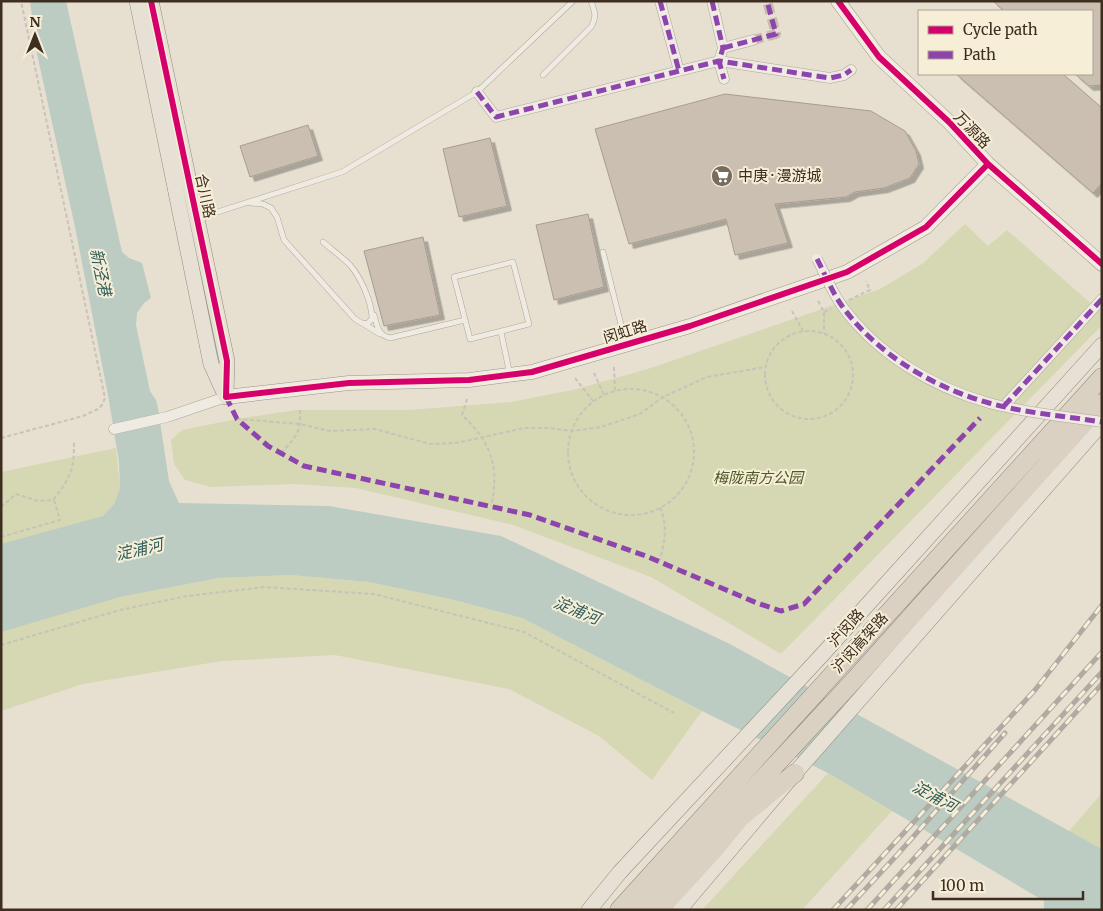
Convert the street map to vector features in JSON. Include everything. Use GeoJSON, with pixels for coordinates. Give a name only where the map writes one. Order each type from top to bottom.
{"type":"FeatureCollection","features":[{"type":"Feature","properties":{"kind":"highway","name":"沪闵高架路"},"geometry":{"type":"LineString","coordinates":[[619,910],[1102,377]]}},
{"type":"Feature","properties":{"kind":"highway","name":"沪闵高架路"},"geometry":{"type":"LineString","coordinates":[[642,910],[856,678],[1102,403]]}},
{"type":"Feature","properties":{"kind":"highway"},"geometry":{"type":"LineString","coordinates":[[659,910],[713,851],[740,818],[795,773]]}},
{"type":"Feature","properties":{"kind":"highway"},"geometry":{"type":"LineString","coordinates":[[613,910],[654,870]]}},
{"type":"Feature","properties":{"kind":"main road","name":"合川路"},"geometry":{"type":"LineString","coordinates":[[137,1],[211,364],[226,397]]}},
{"type":"Feature","properties":{"kind":"main road","name":"合川路"},"geometry":{"type":"LineString","coordinates":[[151,1],[227,361],[226,397]]}},
{"type":"Feature","properties":{"kind":"main road","name":"万源路"},"geometry":{"type":"LineString","coordinates":[[838,1],[879,57],[949,122],[988,164],[1102,264]]}},
{"type":"Feature","properties":{"kind":"main road","name":"闵虹路"},"geometry":{"type":"LineString","coordinates":[[226,397],[349,383],[469,380],[532,372],[690,326],[847,272],[926,227],[988,164]]}},
{"type":"Feature","properties":{"kind":"main road","name":"沪闵路"},"geometry":{"type":"LineString","coordinates":[[589,910],[620,872],[821,656],[1102,345]]}},
{"type":"Feature","properties":{"kind":"main road"},"geometry":{"type":"LineString","coordinates":[[679,910],[795,773],[1102,423]]}},
{"type":"Feature","properties":{"kind":"main road"},"geometry":{"type":"LineString","coordinates":[[580,910],[620,872]]}},
{"type":"Feature","properties":{"kind":"street"},"geometry":{"type":"LineString","coordinates":[[660,1],[678,71]]}},
{"type":"Feature","properties":{"kind":"street"},"geometry":{"type":"LineString","coordinates":[[712,1],[723,48],[719,61],[724,79]]}},
{"type":"Feature","properties":{"kind":"street"},"geometry":{"type":"LineString","coordinates":[[723,48],[753,40]]}},
{"type":"Feature","properties":{"kind":"street"},"geometry":{"type":"LineString","coordinates":[[477,92],[496,117],[719,61],[830,78],[844,75],[851,70]]}},
{"type":"Feature","properties":{"kind":"street"},"geometry":{"type":"LineString","coordinates":[[816,259],[841,304],[864,333],[889,354],[919,374],[953,392],[1004,406],[1102,423]]}},
{"type":"Feature","properties":{"kind":"street"},"geometry":{"type":"LineString","coordinates":[[1004,406],[1102,298]]}},
{"type":"Feature","properties":{"kind":"street"},"geometry":{"type":"LineString","coordinates":[[114,429],[167,417],[226,397]]}},
{"type":"Feature","properties":{"kind":"lane"},"geometry":{"type":"LineString","coordinates":[[197,219],[342,172],[477,92],[573,1]]}},
{"type":"Feature","properties":{"kind":"lane"},"geometry":{"type":"LineString","coordinates":[[543,75],[591,27],[596,14],[590,1]]}},
{"type":"Feature","properties":{"kind":"lane"},"geometry":{"type":"LineString","coordinates":[[246,203],[263,204],[271,208],[277,217],[284,240],[354,319],[383,336],[390,338],[465,320]]}},
{"type":"Feature","properties":{"kind":"lane"},"geometry":{"type":"LineString","coordinates":[[323,242],[350,266],[363,287],[379,331],[383,336]]}},
{"type":"Feature","properties":{"kind":"lane"},"geometry":{"type":"LineString","coordinates":[[603,252],[626,345]]}},
{"type":"Feature","properties":{"kind":"lane"},"geometry":{"type":"LineString","coordinates":[[513,262],[529,324],[501,332],[470,340],[454,277],[513,262]]}},
{"type":"Feature","properties":{"kind":"lane"},"geometry":{"type":"LineString","coordinates":[[359,322],[367,324],[372,319],[372,310]]}},
{"type":"Feature","properties":{"kind":"lane"},"geometry":{"type":"LineString","coordinates":[[501,332],[510,375]]}},
{"type":"Feature","properties":{"kind":"path"},"geometry":{"type":"LineString","coordinates":[[1,438],[83,416],[98,409],[105,398],[21,1]]}},
{"type":"Feature","properties":{"kind":"path"},"geometry":{"type":"LineString","coordinates":[[841,304],[870,290],[866,282]]}},
{"type":"Feature","properties":{"kind":"path"},"geometry":{"type":"LineString","coordinates":[[818,301],[824,312],[824,333]]}},
{"type":"Feature","properties":{"kind":"path"},"geometry":{"type":"LineString","coordinates":[[792,311],[803,331]]}},
{"type":"Feature","properties":{"kind":"path"},"geometry":{"type":"LineString","coordinates":[[814,330],[824,333],[840,343],[849,355],[853,369],[853,383],[848,397],[838,408],[825,416],[811,419],[796,417],[783,411],[772,401],[766,388],[764,373],[767,359],[774,346],[786,336],[814,330]]}},
{"type":"Feature","properties":{"kind":"path"},"geometry":{"type":"LineString","coordinates":[[614,367],[615,391]]}},
{"type":"Feature","properties":{"kind":"path"},"geometry":{"type":"LineString","coordinates":[[237,419],[300,424],[330,431],[375,429],[430,444],[456,442],[524,428],[549,428],[572,431],[601,427],[640,414],[663,397],[707,377],[765,367]]}},
{"type":"Feature","properties":{"kind":"path"},"geometry":{"type":"LineString","coordinates":[[594,373],[604,395]]}},
{"type":"Feature","properties":{"kind":"path"},"geometry":{"type":"LineString","coordinates":[[575,378],[593,401]]}},
{"type":"Feature","properties":{"kind":"path"},"geometry":{"type":"LineString","coordinates":[[640,389],[663,397],[677,408],[688,422],[695,457],[690,474],[682,490],[660,507],[642,514],[618,513],[607,510],[587,496],[576,482],[570,466],[568,448],[577,420],[593,401],[615,391],[640,389]]}},
{"type":"Feature","properties":{"kind":"path"},"geometry":{"type":"LineString","coordinates":[[467,399],[462,415],[482,437],[492,457],[494,491],[491,506]]}},
{"type":"Feature","properties":{"kind":"path"},"geometry":{"type":"LineString","coordinates":[[281,453],[296,437],[300,424],[300,407]]}},
{"type":"Feature","properties":{"kind":"path"},"geometry":{"type":"LineString","coordinates":[[54,500],[68,480],[74,460],[74,440]]}},
{"type":"Feature","properties":{"kind":"path"},"geometry":{"type":"LineString","coordinates":[[1,507],[16,494],[38,501],[54,500]]}},
{"type":"Feature","properties":{"kind":"path"},"geometry":{"type":"LineString","coordinates":[[1,537],[60,520],[54,500]]}},
{"type":"Feature","properties":{"kind":"path"},"geometry":{"type":"LineString","coordinates":[[659,562],[666,528],[660,507]]}},
{"type":"Feature","properties":{"kind":"path"},"geometry":{"type":"LineString","coordinates":[[1,645],[120,610],[188,596],[264,587],[374,594],[524,632],[674,713]]}},
{"type":"Feature","properties":{"kind":"green space","name":"梅陇南方公园"},"geometry":{"type":"Polygon","coordinates":[[[965,224],[988,246],[1007,230],[1102,313],[1102,325],[781,654],[651,577],[513,525],[356,488],[294,484],[211,487],[185,480],[174,464],[171,440],[182,430],[296,410],[409,410],[511,402],[577,389],[651,368],[880,289],[922,264],[965,224]]]}},
{"type":"Feature","properties":{"kind":"green space"},"geometry":{"type":"Polygon","coordinates":[[[116,448],[120,488],[114,504],[120,597],[219,578],[291,575],[369,582],[450,599],[522,618],[702,711],[652,780],[599,736],[509,689],[335,655],[222,661],[83,684],[1,711],[1,472],[116,448]]]}},
{"type":"Feature","properties":{"kind":"green space"},"geometry":{"type":"Polygon","coordinates":[[[828,773],[892,811],[802,910],[702,910],[828,773]]]}},
{"type":"Feature","properties":{"kind":"green space"},"geometry":{"type":"Polygon","coordinates":[[[1102,793],[1102,847],[1100,848],[1069,831],[1102,793]]]}},
{"type":"Feature","properties":{"kind":"water"},"geometry":{"type":"Polygon","coordinates":[[[30,1],[66,1],[122,252],[129,258],[142,263],[151,298],[144,303],[137,313],[136,325],[150,391],[156,400],[158,408],[169,481],[179,503],[329,506],[501,536],[730,644],[1100,848],[1102,847],[1102,910],[1044,910],[1044,901],[828,773],[702,711],[522,618],[450,599],[369,582],[291,575],[219,578],[120,597],[1,632],[1,544],[103,516],[114,504],[120,488],[119,462],[108,395],[75,227],[37,54],[30,1]]]}},
{"type":"Feature","properties":{"kind":"building"},"geometry":{"type":"Polygon","coordinates":[[[993,1],[1102,1],[1102,85],[1089,86],[1076,75],[1093,75],[1093,10],[1003,10],[993,1]]]}},
{"type":"Feature","properties":{"kind":"building"},"geometry":{"type":"Polygon","coordinates":[[[957,75],[1064,75],[1102,108],[1102,183],[1093,193],[957,75]]]}},
{"type":"Feature","properties":{"kind":"building"},"geometry":{"type":"Polygon","coordinates":[[[725,94],[871,111],[905,131],[916,151],[919,164],[910,178],[884,188],[855,192],[846,197],[775,204],[788,243],[735,255],[726,219],[629,244],[595,129],[725,94]]]}},
{"type":"Feature","properties":{"kind":"building"},"geometry":{"type":"Polygon","coordinates":[[[308,125],[318,156],[250,177],[240,146],[308,125]]]}},
{"type":"Feature","properties":{"kind":"building"},"geometry":{"type":"Polygon","coordinates":[[[490,138],[507,206],[459,217],[443,149],[490,138]]]}},
{"type":"Feature","properties":{"kind":"building"},"geometry":{"type":"Polygon","coordinates":[[[588,214],[604,287],[554,300],[536,225],[588,214]]]}},
{"type":"Feature","properties":{"kind":"building"},"geometry":{"type":"Polygon","coordinates":[[[423,237],[440,315],[384,326],[364,251],[423,237]]]}},
{"type":"Feature","properties":{"kind":"tunnel"},"geometry":{"type":"LineString","coordinates":[[753,40],[776,34],[767,1]]}},
{"type":"Feature","properties":{"kind":"railway"},"geometry":{"type":"LineString","coordinates":[[833,910],[1035,690],[1102,605]]}},
{"type":"Feature","properties":{"kind":"railway"},"geometry":{"type":"LineString","coordinates":[[867,910],[1102,652]]}},
{"type":"Feature","properties":{"kind":"railway"},"geometry":{"type":"LineString","coordinates":[[884,910],[1102,672]]}},
{"type":"Feature","properties":{"kind":"railway"},"geometry":{"type":"LineString","coordinates":[[896,910],[1102,684]]}},
{"type":"Feature","properties":{"kind":"railway"},"geometry":{"type":"LineString","coordinates":[[846,910],[1005,733]]}},
{"type":"Feature","properties":{"kind":"marked path"},"geometry":{"type":"LineString","coordinates":[[660,1],[679,71]]}},
{"type":"Feature","properties":{"kind":"marked path"},"geometry":{"type":"LineString","coordinates":[[712,1],[723,48],[719,61],[724,79]]}},
{"type":"Feature","properties":{"kind":"marked path"},"geometry":{"type":"LineString","coordinates":[[723,48],[776,34],[767,1]]}},
{"type":"Feature","properties":{"kind":"marked path"},"geometry":{"type":"LineString","coordinates":[[477,92],[496,117],[719,61],[830,78],[844,75],[851,70]]}},
{"type":"Feature","properties":{"kind":"marked path"},"geometry":{"type":"LineString","coordinates":[[817,259],[838,301],[856,323],[889,354],[927,378],[947,388],[989,403],[1031,412],[1102,422]]}},
{"type":"Feature","properties":{"kind":"marked path"},"geometry":{"type":"LineString","coordinates":[[1004,406],[1102,299]]}},
{"type":"Feature","properties":{"kind":"marked path"},"geometry":{"type":"LineString","coordinates":[[226,397],[237,419],[268,446],[304,466],[530,515],[646,556],[757,603],[781,611],[804,604],[980,418]]}},
{"type":"Feature","properties":{"kind":"cycle path"},"geometry":{"type":"LineString","coordinates":[[151,1],[227,361],[226,397],[349,383],[469,380],[532,372],[690,326],[847,272],[926,227],[988,164]]}},
{"type":"Feature","properties":{"kind":"cycle path"},"geometry":{"type":"LineString","coordinates":[[838,1],[879,57],[949,122],[988,164],[1102,264]]}},
{"type":"Feature","properties":{"kind":"place","name":"中庚 · 漫游城"},"geometry":{"type":"Point","coordinates":[722,176]}},
{"type":"Feature","properties":{"kind":"water label","name":"新泾港"},"geometry":{"type":"Point","coordinates":[101,272]}},
{"type":"Feature","properties":{"kind":"water label","name":"淀浦河"},"geometry":{"type":"Point","coordinates":[139,549]}},
{"type":"Feature","properties":{"kind":"water label","name":"淀浦河"},"geometry":{"type":"Point","coordinates":[577,610]}},
{"type":"Feature","properties":{"kind":"water label","name":"淀浦河"},"geometry":{"type":"Point","coordinates":[935,796]}}]}
